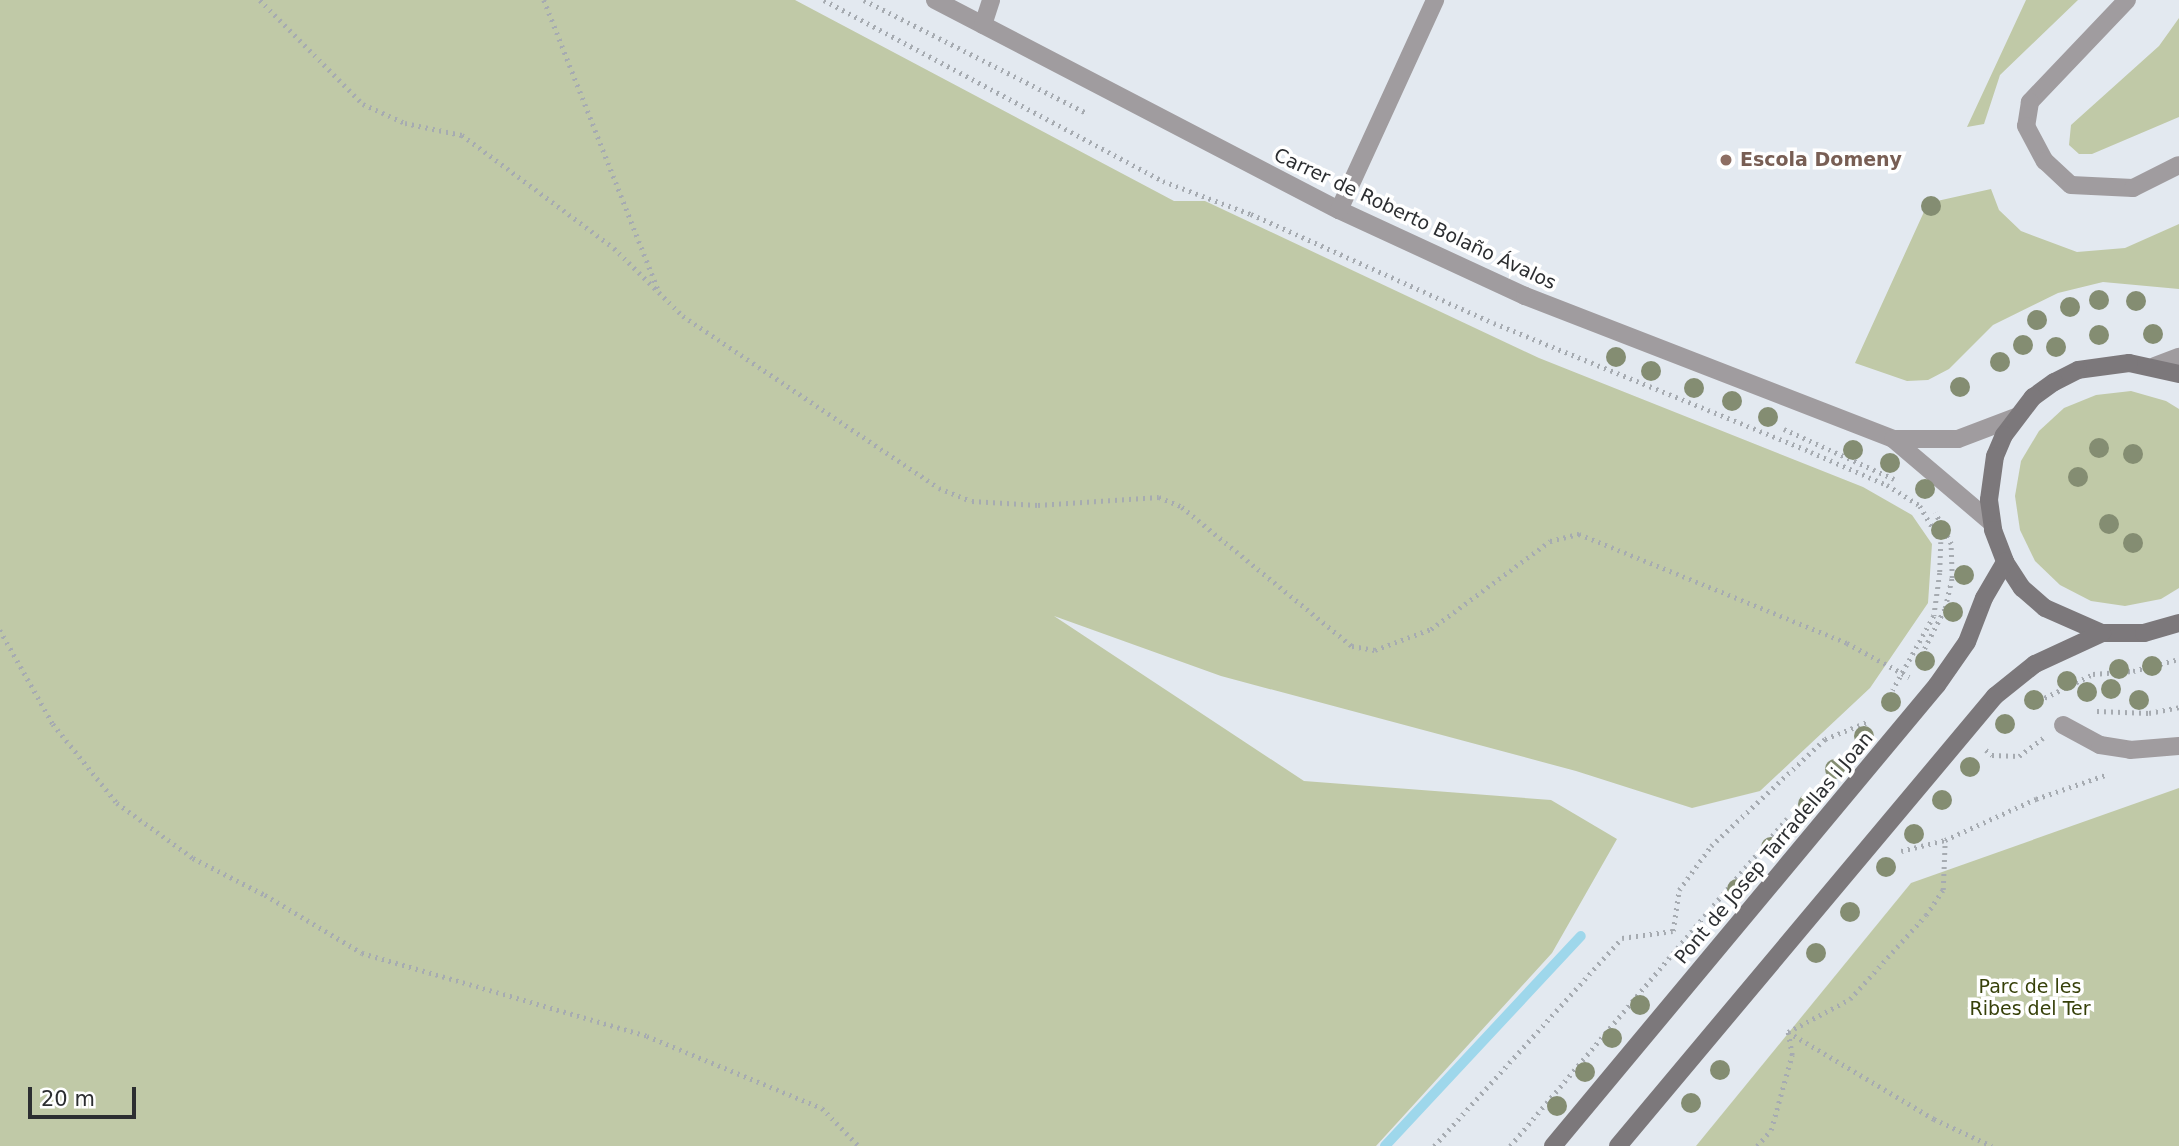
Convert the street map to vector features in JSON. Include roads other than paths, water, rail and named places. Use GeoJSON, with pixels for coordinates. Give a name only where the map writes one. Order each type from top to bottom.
{"type":"FeatureCollection","features":[{"type":"Feature","properties":{"kind":"street","name":"Carrer de Roberto Bolaño Ávalos"},"geometry":{"type":"LineString","coordinates":[[935,0],[1339,209],[1525,296],[1893,439],[1991,522]]}},
{"type":"Feature","properties":{"kind":"street"},"geometry":{"type":"LineString","coordinates":[[983,25],[991,0]]}},
{"type":"Feature","properties":{"kind":"street"},"geometry":{"type":"LineString","coordinates":[[1339,209],[1435,0]]}},
{"type":"Feature","properties":{"kind":"street"},"geometry":{"type":"LineString","coordinates":[[2127,0],[2030,102],[2026,126],[2045,161],[2071,185],[2133,188],[2179,165]]}},
{"type":"Feature","properties":{"kind":"street"},"geometry":{"type":"LineString","coordinates":[[2155,366],[2179,357]]}},
{"type":"Feature","properties":{"kind":"street"},"geometry":{"type":"LineString","coordinates":[[2179,374],[2155,366],[2129,362],[2078,370],[2054,382],[2016,416],[1995,456],[1989,500],[1991,522],[2005,562],[2022,587],[2045,608],[2102,633],[2144,633],[2179,623]]}},
{"type":"Feature","properties":{"kind":"street","name":"Carrer de Roberto Bolaño Ávalos"},"geometry":{"type":"LineString","coordinates":[[1893,439],[1958,439],[2016,416]]}},
{"type":"Feature","properties":{"kind":"street","name":"Pont de Josep Tarradellas i Joan"},"geometry":{"type":"LineString","coordinates":[[1553,1146],[1937,685],[1967,642],[1984,598],[2005,562]]}},
{"type":"Feature","properties":{"kind":"street"},"geometry":{"type":"LineString","coordinates":[[1618,1146],[1995,696],[2035,664],[2102,633]]}},
{"type":"Feature","properties":{"kind":"street"},"geometry":{"type":"LineString","coordinates":[[2063,725],[2100,745],[2130,750],[2179,746]]}},
{"type":"Feature","properties":{"kind":"waterway"},"geometry":{"type":"LineString","coordinates":[[1385,1146],[1581,936]]}},
{"type":"Feature","properties":{"kind":"place","name":"Escola Domeny"},"geometry":{"type":"Point","coordinates":[1726,160]}},
{"type":"Feature","properties":{"kind":"park label","name":"Parc de les Ribes del Ter"},"geometry":{"type":"Point","coordinates":[2030,998]}}]}
